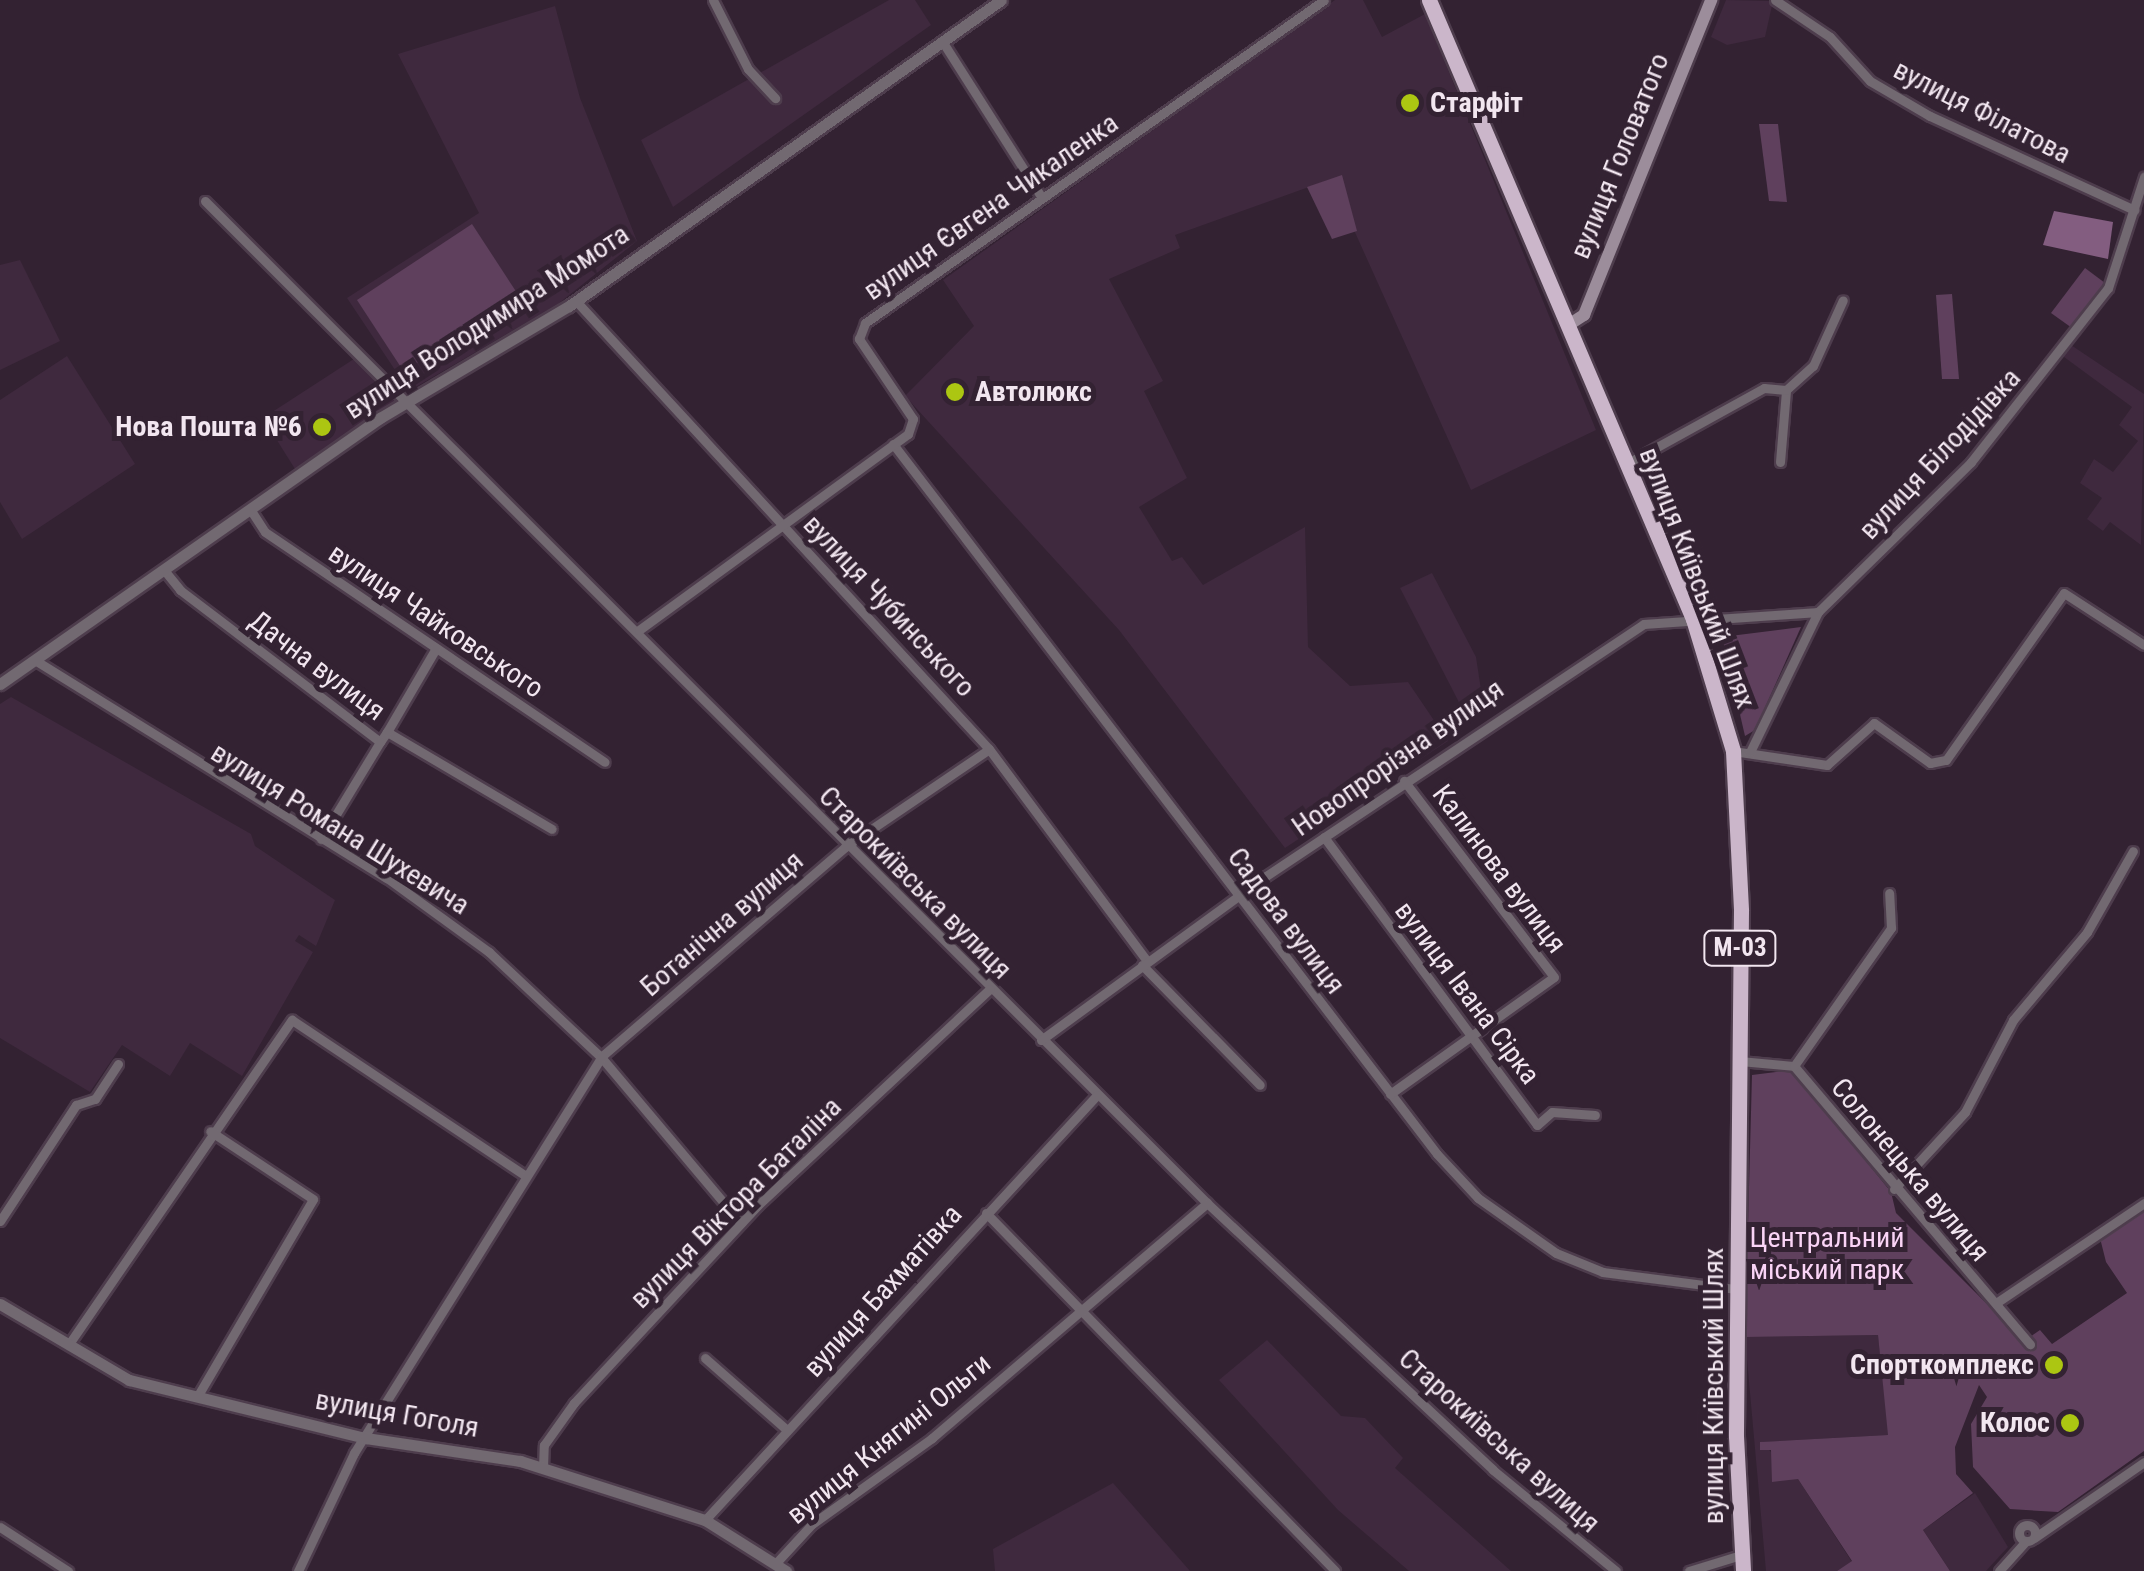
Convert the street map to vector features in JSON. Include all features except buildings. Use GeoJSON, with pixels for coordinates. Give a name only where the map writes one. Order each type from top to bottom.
{"type":"FeatureCollection","features":[{"type":"Feature","properties":{"kind":"highway","name":"вулиця Київський Шлях"},"geometry":{"type":"LineString","coordinates":[[1429,0],[1628,463],[1741,751],[1736,1288],[1742,1563]]}},
{"type":"Feature","properties":{"kind":"main road","name":"вулиця Головатого"},"geometry":{"type":"LineString","coordinates":[[1570,324],[1584,315],[1711,0]]}},
{"type":"Feature","properties":{"kind":"street"},"geometry":{"type":"LineString","coordinates":[[714,0],[748,69],[775,98]]}},
{"type":"Feature","properties":{"kind":"street","name":"вулиця Володимира Момота"},"geometry":{"type":"LineString","coordinates":[[0,684],[38,662],[250,508],[410,401],[576,300],[1001,0]]}},
{"type":"Feature","properties":{"kind":"street","name":"вулиця Євгена Чикаленка"},"geometry":{"type":"LineString","coordinates":[[893,444],[913,419],[859,339],[865,324],[1324,0]]}},
{"type":"Feature","properties":{"kind":"street","name":"вулиця Філатова"},"geometry":{"type":"LineString","coordinates":[[1775,0],[1830,38],[1870,81],[1930,116],[2134,210]]}},
{"type":"Feature","properties":{"kind":"street"},"geometry":{"type":"LineString","coordinates":[[942,40],[1042,198]]}},
{"type":"Feature","properties":{"kind":"street","name":"вулиця Білодідівка"},"geometry":{"type":"LineString","coordinates":[[1741,751],[1818,612],[1925,511],[2039,383],[2108,288],[2144,176]]}},
{"type":"Feature","properties":{"kind":"street","name":"Старокиївська вулиця"},"geometry":{"type":"LineString","coordinates":[[205,201],[639,630],[845,847],[1207,1202],[1492,1470],[1616,1571]]}},
{"type":"Feature","properties":{"kind":"street","name":"вулиця Чубинського"},"geometry":{"type":"LineString","coordinates":[[576,300],[990,749],[1144,963]]}},
{"type":"Feature","properties":{"kind":"street"},"geometry":{"type":"LineString","coordinates":[[1780,462],[1786,390],[1813,366],[1843,300]]}},
{"type":"Feature","properties":{"kind":"street"},"geometry":{"type":"LineString","coordinates":[[1628,463],[1764,388],[1786,390]]}},
{"type":"Feature","properties":{"kind":"street"},"geometry":{"type":"LineString","coordinates":[[639,630],[893,444]]}},
{"type":"Feature","properties":{"kind":"street","name":"Садова вулиця"},"geometry":{"type":"LineString","coordinates":[[893,444],[1390,1094],[1478,1198],[1556,1253],[1620,1275],[1736,1288]]}},
{"type":"Feature","properties":{"kind":"street","name":"вулиця Чайковського"},"geometry":{"type":"LineString","coordinates":[[250,508],[265,532],[605,762]]}},
{"type":"Feature","properties":{"kind":"street","name":"Дачна вулиця"},"geometry":{"type":"LineString","coordinates":[[164,570],[180,590],[380,742],[387,732],[552,829]]}},
{"type":"Feature","properties":{"kind":"street"},"geometry":{"type":"LineString","coordinates":[[1741,751],[1834,764],[1874,723],[1930,763],[1946,760],[2064,593],[2144,645]]}},
{"type":"Feature","properties":{"kind":"street","name":"Новопрорізна вулиця"},"geometry":{"type":"LineString","coordinates":[[1041,1040],[1324,837],[1644,624],[1818,612]]}},
{"type":"Feature","properties":{"kind":"street"},"geometry":{"type":"LineString","coordinates":[[387,732],[436,648]]}},
{"type":"Feature","properties":{"kind":"street","name":"вулиця Романа Шухевича"},"geometry":{"type":"LineString","coordinates":[[38,662],[322,839],[489,952],[601,1058],[741,1223]]}},
{"type":"Feature","properties":{"kind":"street"},"geometry":{"type":"LineString","coordinates":[[322,839],[380,742]]}},
{"type":"Feature","properties":{"kind":"street","name":"Ботанічна вулиця"},"geometry":{"type":"LineString","coordinates":[[298,1571],[366,1438],[524,1174],[601,1058],[845,847],[990,749]]}},
{"type":"Feature","properties":{"kind":"street","name":"Калинова вулиця"},"geometry":{"type":"LineString","coordinates":[[1404,782],[1554,977],[1552,984],[1474,1040]]}},
{"type":"Feature","properties":{"kind":"street","name":"вулиця Івана Сірка"},"geometry":{"type":"LineString","coordinates":[[1324,837],[1537,1125],[1552,1112],[1596,1114]]}},
{"type":"Feature","properties":{"kind":"street"},"geometry":{"type":"LineString","coordinates":[[1894,1188],[1965,1112],[2014,1020],[2088,932],[2133,851]]}},
{"type":"Feature","properties":{"kind":"street"},"geometry":{"type":"LineString","coordinates":[[1794,1066],[1891,928],[1889,893]]}},
{"type":"Feature","properties":{"kind":"street"},"geometry":{"type":"LineString","coordinates":[[1144,963],[1260,1085]]}},
{"type":"Feature","properties":{"kind":"street","name":"вулиця Віктора Баталіна"},"geometry":{"type":"LineString","coordinates":[[542,1468],[544,1445],[574,1403],[741,1223],[990,989]]}},
{"type":"Feature","properties":{"kind":"street"},"geometry":{"type":"LineString","coordinates":[[71,1341],[210,1130],[292,1020],[524,1174]]}},
{"type":"Feature","properties":{"kind":"street"},"geometry":{"type":"LineString","coordinates":[[1390,1094],[1474,1040]]}},
{"type":"Feature","properties":{"kind":"street","name":"Солонецька вулиця"},"geometry":{"type":"LineString","coordinates":[[1739,1061],[1794,1066],[2030,1344]]}},
{"type":"Feature","properties":{"kind":"street"},"geometry":{"type":"LineString","coordinates":[[0,1221],[76,1105],[95,1099],[118,1064]]}},
{"type":"Feature","properties":{"kind":"street","name":"вулиця Бахматівка"},"geometry":{"type":"LineString","coordinates":[[704,1520],[1097,1095]]}},
{"type":"Feature","properties":{"kind":"street"},"geometry":{"type":"LineString","coordinates":[[197,1397],[313,1199],[210,1130]]}},
{"type":"Feature","properties":{"kind":"street","name":"вулиця Княгині Ольги"},"geometry":{"type":"LineString","coordinates":[[781,1567],[1074,1312],[1207,1202]]}},
{"type":"Feature","properties":{"kind":"street"},"geometry":{"type":"LineString","coordinates":[[1996,1302],[2144,1203]]}},
{"type":"Feature","properties":{"kind":"street"},"geometry":{"type":"LineString","coordinates":[[986,1213],[1074,1312],[1335,1571]]}},
{"type":"Feature","properties":{"kind":"street","name":"вулиця Гоголя"},"geometry":{"type":"LineString","coordinates":[[0,1304],[71,1341],[129,1380],[366,1438],[542,1468],[704,1520],[781,1567]]}},
{"type":"Feature","properties":{"kind":"street"},"geometry":{"type":"LineString","coordinates":[[705,1358],[787,1430]]}},
{"type":"Feature","properties":{"kind":"street"},"geometry":{"type":"LineString","coordinates":[[1999,1571],[2027,1539],[2144,1462]]}},
{"type":"Feature","properties":{"kind":"street"},"geometry":{"type":"LineString","coordinates":[[2027,1539],[2029,1525],[2055,1521]]}},
{"type":"Feature","properties":{"kind":"street"},"geometry":{"type":"LineString","coordinates":[[0,1527],[68,1571]]}},
{"type":"Feature","properties":{"kind":"street"},"geometry":{"type":"LineString","coordinates":[[1689,1571],[1742,1563]]}},
{"type":"Feature","properties":{"kind":"shaded area"},"geometry":{"type":"Polygon","coordinates":[[[889,0],[915,0],[931,25],[673,207],[641,140],[889,0]]]}},
{"type":"Feature","properties":{"kind":"shaded area"},"geometry":{"type":"Polygon","coordinates":[[[1335,0],[1363,0],[1382,37],[1425,14],[1596,430],[1471,490],[1331,179],[1175,235],[1180,248],[1109,279],[1163,381],[1144,391],[1187,478],[1139,507],[1172,561],[1182,557],[1203,585],[1305,527],[1308,647],[1350,686],[1408,682],[1448,741],[1285,848],[1119,630],[905,396],[974,326],[943,280],[1335,0]]]}},
{"type":"Feature","properties":{"kind":"shaded area"},"geometry":{"type":"Polygon","coordinates":[[[1726,0],[1773,1],[1765,37],[1727,45],[1711,37],[1726,0]]]}},
{"type":"Feature","properties":{"kind":"shaded area"},"geometry":{"type":"Polygon","coordinates":[[[555,6],[580,98],[637,241],[558,304],[409,391],[347,298],[479,213],[398,54],[555,6]]]}},
{"type":"Feature","properties":{"kind":"shaded area"},"geometry":{"type":"Polygon","coordinates":[[[2054,211],[2113,222],[2108,259],[2043,245],[2054,211]]]}},
{"type":"Feature","properties":{"kind":"shaded area"},"geometry":{"type":"Polygon","coordinates":[[[20,260],[60,341],[0,370],[0,265],[20,260]]]}},
{"type":"Feature","properties":{"kind":"shaded area"},"geometry":{"type":"Polygon","coordinates":[[[2068,343],[2144,394],[2141,545],[2110,522],[2103,531],[2087,519],[2102,498],[2080,483],[2094,459],[2113,472],[2138,441],[2119,425],[2132,407],[2060,354],[2068,343]]]}},
{"type":"Feature","properties":{"kind":"shaded area"},"geometry":{"type":"Polygon","coordinates":[[[67,356],[135,464],[22,539],[0,502],[0,400],[67,356]]]}},
{"type":"Feature","properties":{"kind":"shaded area"},"geometry":{"type":"Polygon","coordinates":[[[357,357],[398,399],[295,469],[263,418],[357,357]]]}},
{"type":"Feature","properties":{"kind":"shaded area"},"geometry":{"type":"Polygon","coordinates":[[[1432,573],[1476,657],[1483,703],[1464,712],[1400,588],[1432,573]]]}},
{"type":"Feature","properties":{"kind":"shaded area"},"geometry":{"type":"Polygon","coordinates":[[[11,697],[251,834],[255,846],[335,900],[316,946],[299,935],[295,941],[313,952],[242,1076],[190,1043],[170,1076],[122,1045],[90,1092],[0,1038],[0,704],[11,697]]]}},
{"type":"Feature","properties":{"kind":"shaded area"},"geometry":{"type":"Polygon","coordinates":[[[1878,1335],[1889,1435],[1761,1442],[1798,1479],[1852,1562],[1837,1571],[1766,1571],[1745,1337],[1878,1335]]]}},
{"type":"Feature","properties":{"kind":"shaded area"},"geometry":{"type":"Polygon","coordinates":[[[1267,1340],[1341,1416],[1365,1418],[1403,1458],[1395,1468],[1511,1571],[1409,1571],[1338,1510],[1219,1380],[1267,1340]]]}},
{"type":"Feature","properties":{"kind":"shaded area"},"geometry":{"type":"Polygon","coordinates":[[[1113,1483],[1190,1571],[995,1571],[993,1549],[1113,1483]]]}},
{"type":"Feature","properties":{"kind":"shaded area"},"geometry":{"type":"Polygon","coordinates":[[[1975,1493],[2008,1547],[1986,1571],[1950,1571],[1923,1530],[1975,1493]]]}},
{"type":"Feature","properties":{"kind":"green space"},"geometry":{"type":"Polygon","coordinates":[[[1759,124],[1778,124],[1787,202],[1769,201],[1759,124]]]}},
{"type":"Feature","properties":{"kind":"green space"},"geometry":{"type":"Polygon","coordinates":[[[1342,175],[1357,231],[1332,239],[1307,187],[1342,175]]]}},
{"type":"Feature","properties":{"kind":"green space"},"geometry":{"type":"Polygon","coordinates":[[[472,224],[519,296],[404,372],[357,300],[472,224]]]}},
{"type":"Feature","properties":{"kind":"green space"},"geometry":{"type":"Polygon","coordinates":[[[2085,268],[2105,283],[2072,328],[2051,313],[2085,268]]]}},
{"type":"Feature","properties":{"kind":"green space"},"geometry":{"type":"Polygon","coordinates":[[[1952,294],[1959,379],[1942,379],[1936,295],[1952,294]]]}},
{"type":"Feature","properties":{"kind":"green space"},"geometry":{"type":"Polygon","coordinates":[[[1801,627],[1755,730],[1745,736],[1722,637],[1801,627]]]}},
{"type":"Feature","properties":{"kind":"green space","name":"Центральний міський парк"},"geometry":{"type":"Polygon","coordinates":[[[1792,1070],[1891,1192],[1896,1213],[2024,1341],[2040,1330],[2052,1344],[2127,1293],[2106,1262],[2098,1230],[2144,1209],[2144,1451],[2058,1512],[2010,1509],[1973,1467],[1971,1424],[1987,1397],[1979,1385],[1955,1447],[1956,1474],[1973,1493],[1923,1530],[1950,1571],[1837,1571],[1852,1561],[1798,1479],[1772,1482],[1771,1450],[1760,1450],[1760,1442],[1888,1435],[1878,1335],[1745,1337],[1752,1075],[1792,1070]]]}},
{"type":"Feature","properties":{"kind":"place","name":"Старфіт"},"geometry":{"type":"Point","coordinates":[1410,103]}},
{"type":"Feature","properties":{"kind":"place","name":"Автолюкс"},"geometry":{"type":"Point","coordinates":[955,392]}},
{"type":"Feature","properties":{"kind":"place","name":"Нова Пошта №6"},"geometry":{"type":"Point","coordinates":[322,427]}},
{"type":"Feature","properties":{"kind":"place","name":"Спорткомплекс"},"geometry":{"type":"Point","coordinates":[2054,1365]}},
{"type":"Feature","properties":{"kind":"place","name":"Колос"},"geometry":{"type":"Point","coordinates":[2070,1423]}}]}
